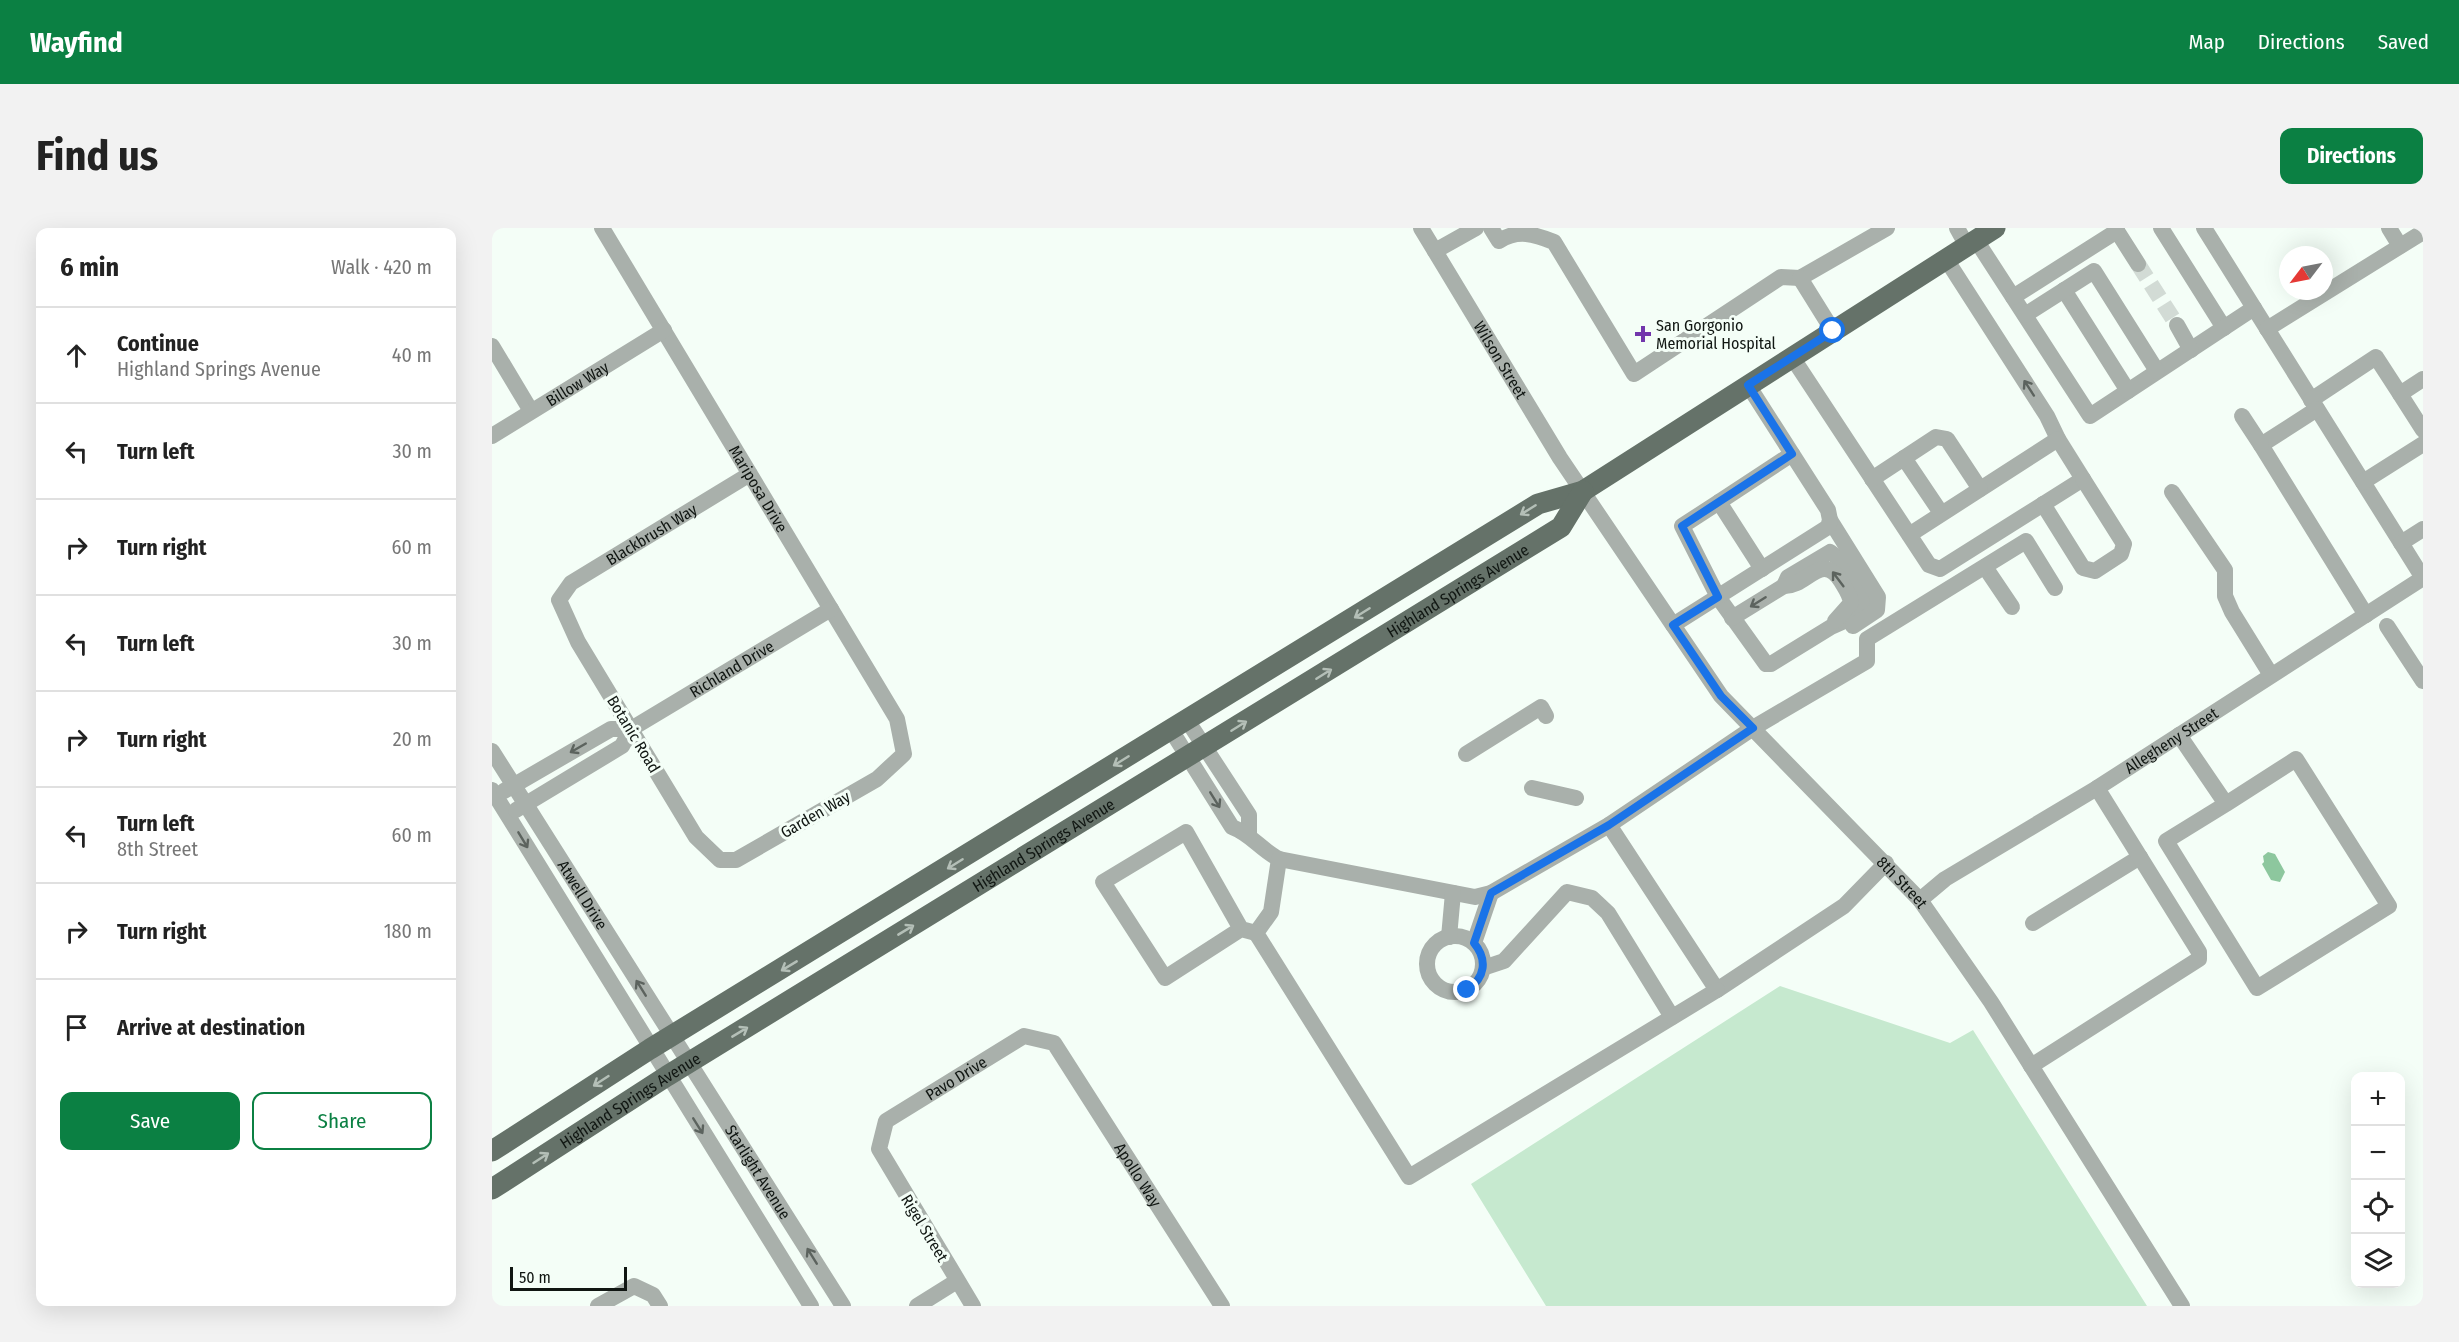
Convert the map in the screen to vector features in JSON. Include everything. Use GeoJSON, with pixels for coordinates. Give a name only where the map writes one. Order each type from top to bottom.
{"type":"FeatureCollection","features":[{"type":"Feature","properties":{"kind":"main road","name":"Highland Springs Avenue"},"geometry":{"type":"LineString","coordinates":[[492,1151],[650,1050],[1538,504],[1583,491],[1946,259],[1967,238],[1995,228]]}},
{"type":"Feature","properties":{"kind":"main road","name":"Highland Springs Avenue"},"geometry":{"type":"LineString","coordinates":[[492,1190],[667,1076],[1560,527],[1583,491]]}},
{"type":"Feature","properties":{"kind":"street","name":"Mariposa Drive"},"geometry":{"type":"LineString","coordinates":[[603,228],[897,719],[904,754]]}},
{"type":"Feature","properties":{"kind":"street","name":"Wilson Street"},"geometry":{"type":"LineString","coordinates":[[1421,228],[1560,458],[1583,491]]}},
{"type":"Feature","properties":{"kind":"street"},"geometry":{"type":"LineString","coordinates":[[1435,251],[1476,228]]}},
{"type":"Feature","properties":{"kind":"street"},"geometry":{"type":"LineString","coordinates":[[1491,228],[1499,241],[1513,231],[1532,233],[1554,242],[1634,374],[1781,277],[1800,278],[1887,228]]}},
{"type":"Feature","properties":{"kind":"street"},"geometry":{"type":"LineString","coordinates":[[2161,228],[2224,328]]}},
{"type":"Feature","properties":{"kind":"street"},"geometry":{"type":"LineString","coordinates":[[2204,228],[2423,578]]}},
{"type":"Feature","properties":{"kind":"street"},"geometry":{"type":"LineString","coordinates":[[2389,228],[2400,246]]}},
{"type":"Feature","properties":{"kind":"street"},"geometry":{"type":"LineString","coordinates":[[2013,297],[2116,229],[2138,264]]}},
{"type":"Feature","properties":{"kind":"street"},"geometry":{"type":"LineString","coordinates":[[2267,329],[2423,232]]}},
{"type":"Feature","properties":{"kind":"street"},"geometry":{"type":"LineString","coordinates":[[1967,238],[2013,297],[2090,416],[2254,308]]}},
{"type":"Feature","properties":{"kind":"street"},"geometry":{"type":"LineString","coordinates":[[1946,259],[2047,416],[2058,438],[2124,544],[2121,554],[2095,571],[2083,568],[2043,504]]}},
{"type":"Feature","properties":{"kind":"street"},"geometry":{"type":"LineString","coordinates":[[2025,315],[2094,271],[2157,371]]}},
{"type":"Feature","properties":{"kind":"street"},"geometry":{"type":"LineString","coordinates":[[1800,278],[1833,331]]}},
{"type":"Feature","properties":{"kind":"street"},"geometry":{"type":"LineString","coordinates":[[2064,290],[2128,391]]}},
{"type":"Feature","properties":{"kind":"street"},"geometry":{"type":"LineString","coordinates":[[2177,325],[2191,350]]}},
{"type":"Feature","properties":{"kind":"street","name":"Billow Way"},"geometry":{"type":"LineString","coordinates":[[492,436],[664,330]]}},
{"type":"Feature","properties":{"kind":"street"},"geometry":{"type":"LineString","coordinates":[[492,346],[531,411]]}},
{"type":"Feature","properties":{"kind":"street"},"geometry":{"type":"LineString","coordinates":[[1792,357],[1929,565],[1940,569],[2083,479]]}},
{"type":"Feature","properties":{"kind":"street"},"geometry":{"type":"LineString","coordinates":[[2261,446],[2376,357],[2423,430]]}},
{"type":"Feature","properties":{"kind":"street"},"geometry":{"type":"LineString","coordinates":[[2400,394],[2423,379]]}},
{"type":"Feature","properties":{"kind":"street"},"geometry":{"type":"LineString","coordinates":[[1748,385],[1828,510],[1830,520],[1878,597],[1878,610],[1857,625],[1849,628],[1831,627]]}},
{"type":"Feature","properties":{"kind":"street"},"geometry":{"type":"LineString","coordinates":[[2241,416],[2366,615]]}},
{"type":"Feature","properties":{"kind":"street"},"geometry":{"type":"LineString","coordinates":[[1872,479],[1936,437],[1947,439],[1980,489]]}},
{"type":"Feature","properties":{"kind":"street"},"geometry":{"type":"LineString","coordinates":[[1909,534],[2058,438]]}},
{"type":"Feature","properties":{"kind":"street"},"geometry":{"type":"LineString","coordinates":[[2363,482],[2423,444]]}},
{"type":"Feature","properties":{"kind":"street"},"geometry":{"type":"LineString","coordinates":[[1732,618],[1784,586],[1788,577],[1830,552],[1836,554],[1857,583],[1864,598],[1860,611],[1771,664],[1766,664],[1732,618],[1718,597],[1682,526],[1792,454]]}},
{"type":"Feature","properties":{"kind":"street"},"geometry":{"type":"LineString","coordinates":[[1904,458],[1941,513]]}},
{"type":"Feature","properties":{"kind":"street","name":"Blackbrush Way"},"geometry":{"type":"LineString","coordinates":[[559,600],[571,583],[750,474]]}},
{"type":"Feature","properties":{"kind":"street","name":"8th Street"},"geometry":{"type":"LineString","coordinates":[[1583,491],[1721,696],[1920,900],[1991,1002],[2182,1306]]}},
{"type":"Feature","properties":{"kind":"street"},"geometry":{"type":"LineString","coordinates":[[2172,492],[2225,570],[2225,596],[2232,612],[2271,675]]}},
{"type":"Feature","properties":{"kind":"street"},"geometry":{"type":"LineString","coordinates":[[1719,502],[1762,569]]}},
{"type":"Feature","properties":{"kind":"street"},"geometry":{"type":"LineString","coordinates":[[1673,625],[1828,527],[1830,520]]}},
{"type":"Feature","properties":{"kind":"street"},"geometry":{"type":"LineString","coordinates":[[2401,543],[2423,529]]}},
{"type":"Feature","properties":{"kind":"street"},"geometry":{"type":"LineString","coordinates":[[1179,725],[1196,752],[1232,827],[1249,833],[1263,850],[1279,859],[1476,897],[1491,893],[1609,825],[1753,728],[1867,661],[1867,639],[2026,541],[2055,588]]}},
{"type":"Feature","properties":{"kind":"street"},"geometry":{"type":"LineString","coordinates":[[1985,567],[2012,607]]}},
{"type":"Feature","properties":{"kind":"street","name":"Allegheny Street"},"geometry":{"type":"LineString","coordinates":[[1920,900],[1945,879],[2097,788],[2423,578]]}},
{"type":"Feature","properties":{"kind":"street","name":"Botanic Road"},"geometry":{"type":"LineString","coordinates":[[559,600],[578,642],[696,837],[720,860]]}},
{"type":"Feature","properties":{"kind":"street","name":"Richland Drive"},"geometry":{"type":"LineString","coordinates":[[494,793],[514,785],[611,729],[631,729],[831,609]]}},
{"type":"Feature","properties":{"kind":"street"},"geometry":{"type":"LineString","coordinates":[[2388,626],[2423,681]]}},
{"type":"Feature","properties":{"kind":"street"},"geometry":{"type":"LineString","coordinates":[[1466,754],[1541,707],[1546,716]]}},
{"type":"Feature","properties":{"kind":"street","name":"Richland Drive"},"geometry":{"type":"LineString","coordinates":[[508,815],[622,746],[631,729]]}},
{"type":"Feature","properties":{"kind":"street"},"geometry":{"type":"LineString","coordinates":[[2179,735],[2226,804]]}},
{"type":"Feature","properties":{"kind":"street","name":"Atwell Drive"},"geometry":{"type":"LineString","coordinates":[[492,751],[673,1037]]}},
{"type":"Feature","properties":{"kind":"street","name":"Garden Way"},"geometry":{"type":"LineString","coordinates":[[720,860],[736,860],[877,778],[904,754]]}},
{"type":"Feature","properties":{"kind":"street"},"geometry":{"type":"LineString","coordinates":[[2296,759],[2389,906],[2257,988],[2166,841],[2226,804],[2296,759]]}},
{"type":"Feature","properties":{"kind":"street"},"geometry":{"type":"LineString","coordinates":[[1532,788],[1576,798]]}},
{"type":"Feature","properties":{"kind":"street"},"geometry":{"type":"LineString","coordinates":[[2031,1066],[2199,959],[2199,952],[2097,788]]}},
{"type":"Feature","properties":{"kind":"street","name":"Atwell Drive"},"geometry":{"type":"LineString","coordinates":[[494,793],[667,1076]]}},
{"type":"Feature","properties":{"kind":"street"},"geometry":{"type":"LineString","coordinates":[[1609,825],[1717,990]]}},
{"type":"Feature","properties":{"kind":"street"},"geometry":{"type":"LineString","coordinates":[[1279,859],[1271,912],[1249,931],[1165,978],[1103,882],[1186,832],[1249,931],[1409,1177],[1717,990],[1844,906],[1886,863]]}},
{"type":"Feature","properties":{"kind":"street"},"geometry":{"type":"LineString","coordinates":[[2033,923],[2139,857]]}},
{"type":"Feature","properties":{"kind":"street"},"geometry":{"type":"LineString","coordinates":[[1483,968],[1504,961],[1568,892],[1592,898],[1608,913],[1672,1017]]}},
{"type":"Feature","properties":{"kind":"street"},"geometry":{"type":"LineString","coordinates":[[1449,937],[1453,893]]}},
{"type":"Feature","properties":{"kind":"street"},"geometry":{"type":"LineString","coordinates":[[1474,943],[1491,893]]}},
{"type":"Feature","properties":{"kind":"street"},"geometry":{"type":"LineString","coordinates":[[1449,937],[1466,938],[1474,943],[1480,950],[1483,968],[1475,985],[1458,993],[1440,988],[1433,982],[1429,974],[1429,955],[1433,947],[1449,937]]}},
{"type":"Feature","properties":{"kind":"street","name":"Pavo Drive"},"geometry":{"type":"LineString","coordinates":[[879,1149],[886,1120],[1014,1042],[1024,1036],[1054,1043]]}},
{"type":"Feature","properties":{"kind":"street","name":"Starlight Avenue"},"geometry":{"type":"LineString","coordinates":[[673,1037],[843,1306]]}},
{"type":"Feature","properties":{"kind":"street","name":"Apollo Way"},"geometry":{"type":"LineString","coordinates":[[1054,1043],[1222,1306]]}},
{"type":"Feature","properties":{"kind":"street","name":"Starlight Avenue"},"geometry":{"type":"LineString","coordinates":[[667,1076],[811,1306]]}},
{"type":"Feature","properties":{"kind":"street","name":"Rigel Street"},"geometry":{"type":"LineString","coordinates":[[879,1149],[973,1306]]}},
{"type":"Feature","properties":{"kind":"street"},"geometry":{"type":"LineString","coordinates":[[917,1306],[957,1281]]}},
{"type":"Feature","properties":{"kind":"street"},"geometry":{"type":"LineString","coordinates":[[598,1306],[634,1286],[653,1295],[660,1306]]}},
{"type":"Feature","properties":{"kind":"shaded area"},"geometry":{"type":"Polygon","coordinates":[[[2268,852],[2275,854],[2285,872],[2280,882],[2271,880],[2262,864],[2263,856],[2268,852]]]}},
{"type":"Feature","properties":{"kind":"shaded area"},"geometry":{"type":"Polygon","coordinates":[[[1780,986],[1950,1043],[1973,1030],[2147,1306],[1546,1306],[1471,1184],[1780,986]]]}},
{"type":"Feature","properties":{"kind":"tunnel"},"geometry":{"type":"LineString","coordinates":[[2138,264],[2177,325]]}},
{"type":"Feature","properties":{"kind":"place","name":"San Gorgonio Memorial Hospital"},"geometry":{"type":"Point","coordinates":[1643,334]}},
{"type":"Feature","properties":{"kind":"route"},"geometry":{"type":"LineString","coordinates":[[1467,990],[1475,985],[1483,968],[1480,950],[1474,943],[1491,893],[1609,825],[1753,728],[1721,696],[1673,625],[1718,597],[1682,526],[1792,454],[1748,385],[1833,331]]}}]}
